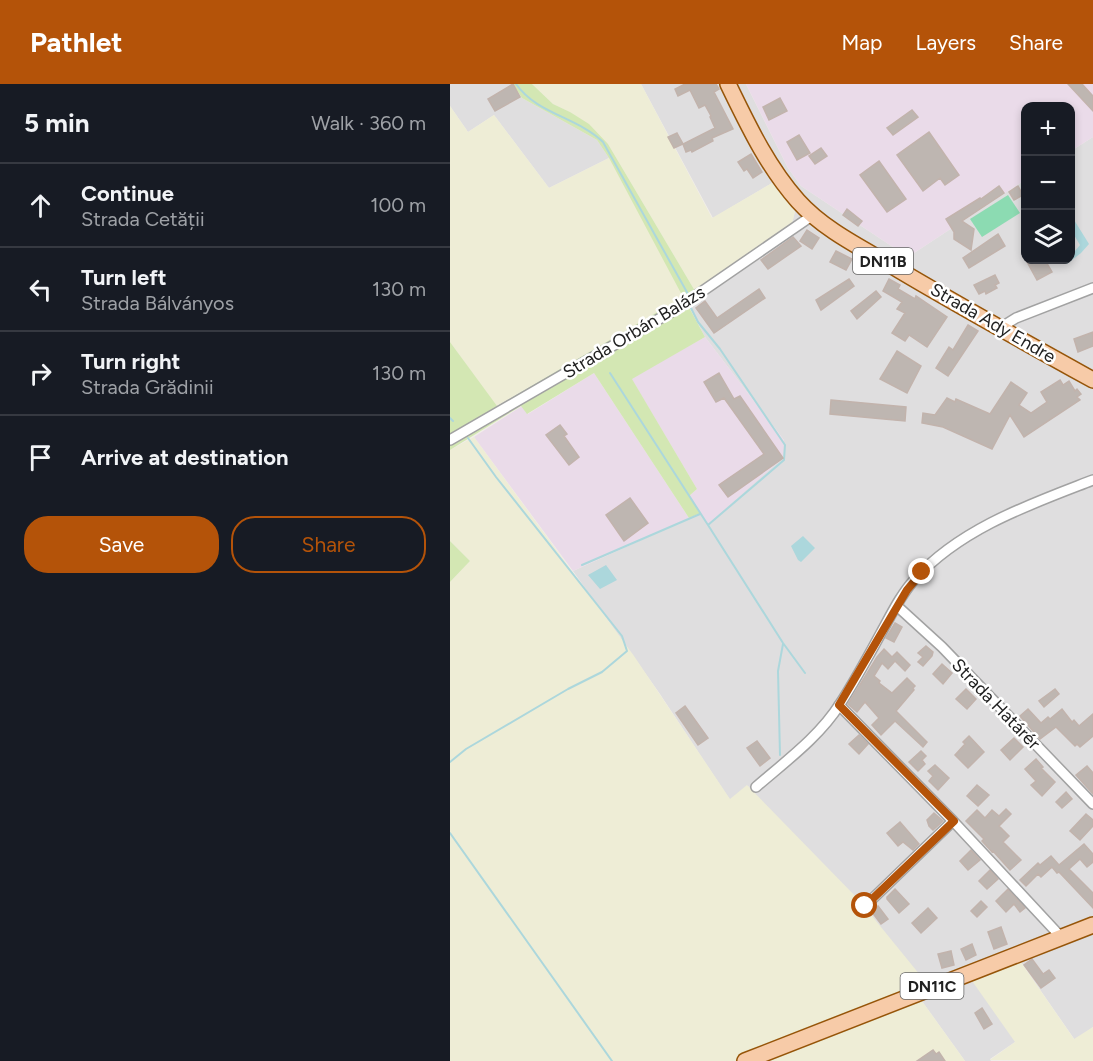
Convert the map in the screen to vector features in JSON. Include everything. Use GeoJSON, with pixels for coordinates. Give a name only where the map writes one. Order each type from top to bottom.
{"type":"FeatureCollection","features":[{"type":"Feature","properties":{"kind":"main road","name":"Strada Ady Endre"},"geometry":{"type":"LineString","coordinates":[[728,84],[759,147],[776,174],[813,215],[841,236],[1093,380]]}},
{"type":"Feature","properties":{"kind":"main road","name":"DN11C"},"geometry":{"type":"LineString","coordinates":[[745,1061],[1093,924]]}},
{"type":"Feature","properties":{"kind":"street","name":"Strada Orbán Balázs"},"geometry":{"type":"LineString","coordinates":[[450,440],[678,308],[813,215]]}},
{"type":"Feature","properties":{"kind":"street"},"geometry":{"type":"LineString","coordinates":[[1000,328],[1016,318],[1093,288]]}},
{"type":"Feature","properties":{"kind":"street"},"geometry":{"type":"LineString","coordinates":[[756,787],[807,742],[839,705],[897,606],[922,572],[960,541],[986,526],[1037,502],[1093,480]]}},
{"type":"Feature","properties":{"kind":"street","name":"Strada Határér"},"geometry":{"type":"LineString","coordinates":[[897,606],[942,647],[1093,804]]}},
{"type":"Feature","properties":{"kind":"street"},"geometry":{"type":"LineString","coordinates":[[839,705],[954,821],[1060,937]]}},
{"type":"Feature","properties":{"kind":"street"},"geometry":{"type":"LineString","coordinates":[[865,906],[954,821]]}},
{"type":"Feature","properties":{"kind":"shaded area"},"geometry":{"type":"Polygon","coordinates":[[[450,84],[513,84],[522,98],[597,140],[609,158],[549,188],[494,115],[468,132],[450,106],[450,84]]]}},
{"type":"Feature","properties":{"kind":"shaded area"},"geometry":{"type":"Polygon","coordinates":[[[641,84],[746,84],[788,168],[801,186],[908,257],[1021,183],[1021,264],[1075,264],[1075,148],[1093,137],[1093,1027],[1075,1040],[1018,958],[1015,1042],[990,1059],[991,1061],[965,1061],[919,997],[748,786],[730,800],[660,694],[573,571],[701,513],[708,524],[784,440],[705,337],[684,297],[792,223],[795,211],[772,183],[713,218],[641,84]]]}},
{"type":"Feature","properties":{"kind":"shaded area"},"geometry":{"type":"Polygon","coordinates":[[[746,84],[1093,84],[1093,137],[1075,148],[1075,102],[1021,102],[1021,183],[908,257],[801,186],[788,168],[746,84]]]}},
{"type":"Feature","properties":{"kind":"shaded area"},"geometry":{"type":"Polygon","coordinates":[[[705,337],[784,440],[783,458],[708,524],[689,496],[697,489],[631,378],[705,337]]]}},
{"type":"Feature","properties":{"kind":"shaded area"},"geometry":{"type":"Polygon","coordinates":[[[594,373],[689,518],[573,571],[474,437],[522,406],[528,414],[594,373]]]}},
{"type":"Feature","properties":{"kind":"green space"},"geometry":{"type":"Polygon","coordinates":[[[513,84],[532,84],[553,104],[589,124],[608,144],[695,291],[684,298],[705,337],[632,379],[697,489],[689,496],[701,513],[689,518],[594,373],[527,414],[521,406],[450,450],[450,342],[497,406],[683,297],[609,158],[597,140],[522,98],[513,84]]]}},
{"type":"Feature","properties":{"kind":"green space"},"geometry":{"type":"Polygon","coordinates":[[[532,84],[641,84],[712,218],[772,183],[795,212],[792,223],[695,291],[608,144],[570,112],[553,104],[532,84]]]}},
{"type":"Feature","properties":{"kind":"green space"},"geometry":{"type":"Polygon","coordinates":[[[450,106],[468,132],[494,115],[549,188],[609,158],[684,297],[496,406],[450,342],[450,106]]]}},
{"type":"Feature","properties":{"kind":"green space"},"geometry":{"type":"Polygon","coordinates":[[[1008,195],[1020,213],[982,237],[970,219],[1008,195]]]}},
{"type":"Feature","properties":{"kind":"green space"},"geometry":{"type":"Polygon","coordinates":[[[474,437],[634,656],[730,799],[747,785],[859,900],[933,991],[919,997],[965,1061],[450,1061],[450,582],[470,561],[450,541],[450,450],[474,437]]]}},
{"type":"Feature","properties":{"kind":"green space"},"geometry":{"type":"Polygon","coordinates":[[[450,541],[470,561],[450,582],[450,541]]]}},
{"type":"Feature","properties":{"kind":"green space"},"geometry":{"type":"Polygon","coordinates":[[[1018,958],[1074,1039],[1093,1027],[1093,1061],[990,1060],[1015,1042],[970,978],[1018,958]]]}},
{"type":"Feature","properties":{"kind":"water"},"geometry":{"type":"Polygon","coordinates":[[[1075,221],[1089,244],[1075,258],[1075,251],[1080,245],[1075,237],[1075,221]]]}},
{"type":"Feature","properties":{"kind":"water"},"geometry":{"type":"Polygon","coordinates":[[[803,536],[815,548],[801,562],[791,546],[803,536]]]}},
{"type":"Feature","properties":{"kind":"water"},"geometry":{"type":"Polygon","coordinates":[[[606,565],[617,580],[600,589],[588,575],[606,565]]]}},
{"type":"Feature","properties":{"kind":"building"},"geometry":{"type":"Polygon","coordinates":[[[513,84],[520,97],[495,111],[488,99],[513,84]]]}},
{"type":"Feature","properties":{"kind":"building"},"geometry":{"type":"Polygon","coordinates":[[[685,84],[716,84],[719,89],[714,92],[733,129],[712,138],[713,141],[692,152],[691,150],[686,152],[683,144],[715,128],[705,105],[699,108],[690,90],[678,96],[675,89],[685,84]]]}},
{"type":"Feature","properties":{"kind":"building"},"geometry":{"type":"Polygon","coordinates":[[[1068,84],[1082,84],[1093,96],[1093,111],[1068,84]]]}},
{"type":"Feature","properties":{"kind":"building"},"geometry":{"type":"Polygon","coordinates":[[[780,98],[787,111],[769,120],[763,107],[780,98]]]}},
{"type":"Feature","properties":{"kind":"building"},"geometry":{"type":"Polygon","coordinates":[[[912,110],[918,117],[893,135],[887,128],[912,110]]]}},
{"type":"Feature","properties":{"kind":"building"},"geometry":{"type":"Polygon","coordinates":[[[929,132],[959,175],[945,185],[940,178],[923,191],[897,155],[929,132]]]}},
{"type":"Feature","properties":{"kind":"building"},"geometry":{"type":"Polygon","coordinates":[[[677,133],[683,144],[674,148],[668,137],[677,133]]]}},
{"type":"Feature","properties":{"kind":"building"},"geometry":{"type":"Polygon","coordinates":[[[799,135],[810,153],[797,160],[787,142],[799,135]]]}},
{"type":"Feature","properties":{"kind":"building"},"geometry":{"type":"Polygon","coordinates":[[[821,148],[827,156],[815,164],[809,156],[821,148]]]}},
{"type":"Feature","properties":{"kind":"building"},"geometry":{"type":"Polygon","coordinates":[[[751,154],[762,172],[753,178],[738,162],[751,154]]]}},
{"type":"Feature","properties":{"kind":"building"},"geometry":{"type":"Polygon","coordinates":[[[879,161],[906,199],[887,212],[860,175],[879,161]]]}},
{"type":"Feature","properties":{"kind":"building"},"geometry":{"type":"Polygon","coordinates":[[[999,186],[1004,193],[962,221],[974,229],[971,250],[954,239],[954,232],[946,219],[999,186]]]}},
{"type":"Feature","properties":{"kind":"building"},"geometry":{"type":"Polygon","coordinates":[[[1018,186],[1021,196],[1014,200],[1009,192],[1018,186]]]}},
{"type":"Feature","properties":{"kind":"building"},"geometry":{"type":"Polygon","coordinates":[[[847,209],[862,221],[858,226],[843,215],[847,209]]]}},
{"type":"Feature","properties":{"kind":"building"},"geometry":{"type":"Polygon","coordinates":[[[807,230],[819,238],[812,249],[800,241],[807,230]]]}},
{"type":"Feature","properties":{"kind":"building"},"geometry":{"type":"Polygon","coordinates":[[[998,234],[1005,246],[969,268],[963,258],[998,234]]]}},
{"type":"Feature","properties":{"kind":"building"},"geometry":{"type":"Polygon","coordinates":[[[793,237],[801,246],[768,269],[761,260],[793,237]]]}},
{"type":"Feature","properties":{"kind":"building"},"geometry":{"type":"Polygon","coordinates":[[[836,251],[852,259],[846,270],[830,262],[836,251]]]}},
{"type":"Feature","properties":{"kind":"building"},"geometry":{"type":"Polygon","coordinates":[[[1028,264],[1047,264],[1052,272],[1037,280],[1028,264]]]}},
{"type":"Feature","properties":{"kind":"building"},"geometry":{"type":"Polygon","coordinates":[[[995,275],[999,283],[995,285],[997,288],[986,294],[985,291],[979,294],[974,285],[995,275]]]}},
{"type":"Feature","properties":{"kind":"building"},"geometry":{"type":"Polygon","coordinates":[[[849,279],[854,286],[821,310],[816,300],[849,279]]]}},
{"type":"Feature","properties":{"kind":"building"},"geometry":{"type":"Polygon","coordinates":[[[889,279],[900,285],[898,289],[915,299],[916,296],[947,317],[927,347],[909,335],[905,341],[892,333],[905,313],[897,309],[902,302],[883,291],[889,279]]]}},
{"type":"Feature","properties":{"kind":"building"},"geometry":{"type":"Polygon","coordinates":[[[759,289],[765,298],[714,333],[696,308],[705,301],[717,318],[759,289]]]}},
{"type":"Feature","properties":{"kind":"building"},"geometry":{"type":"Polygon","coordinates":[[[876,291],[881,297],[857,319],[851,311],[876,291]]]}},
{"type":"Feature","properties":{"kind":"building"},"geometry":{"type":"Polygon","coordinates":[[[968,325],[978,331],[948,376],[936,368],[949,347],[953,350],[968,325]]]}},
{"type":"Feature","properties":{"kind":"building"},"geometry":{"type":"Polygon","coordinates":[[[1093,332],[1093,346],[1078,352],[1074,339],[1093,332]]]}},
{"type":"Feature","properties":{"kind":"building"},"geometry":{"type":"Polygon","coordinates":[[[897,351],[921,366],[907,393],[880,379],[897,351]]]}},
{"type":"Feature","properties":{"kind":"building"},"geometry":{"type":"Polygon","coordinates":[[[719,373],[734,399],[740,396],[783,458],[728,497],[719,485],[764,454],[724,398],[716,402],[704,382],[719,373]]]}},
{"type":"Feature","properties":{"kind":"building"},"geometry":{"type":"Polygon","coordinates":[[[1060,380],[1063,385],[1069,381],[1075,391],[1077,389],[1081,394],[1077,397],[1080,400],[1024,437],[1010,415],[992,449],[943,427],[922,423],[923,413],[935,415],[947,398],[955,402],[956,399],[990,414],[1011,382],[1027,393],[1019,405],[1031,413],[1047,402],[1041,392],[1060,380]]]}},
{"type":"Feature","properties":{"kind":"building"},"geometry":{"type":"Polygon","coordinates":[[[831,400],[906,407],[905,421],[830,414],[831,400]]]}},
{"type":"Feature","properties":{"kind":"building"},"geometry":{"type":"Polygon","coordinates":[[[560,425],[567,434],[564,436],[579,457],[569,465],[546,435],[560,425]]]}},
{"type":"Feature","properties":{"kind":"building"},"geometry":{"type":"Polygon","coordinates":[[[630,498],[648,523],[624,541],[606,515],[630,498]]]}},
{"type":"Feature","properties":{"kind":"building"},"geometry":{"type":"Polygon","coordinates":[[[895,623],[902,627],[894,642],[886,638],[895,623]]]}},
{"type":"Feature","properties":{"kind":"building"},"geometry":{"type":"Polygon","coordinates":[[[926,646],[933,652],[923,666],[918,662],[923,657],[918,653],[926,646]]]}},
{"type":"Feature","properties":{"kind":"building"},"geometry":{"type":"Polygon","coordinates":[[[884,649],[892,657],[897,652],[910,665],[905,671],[895,661],[888,669],[882,663],[874,676],[892,693],[907,678],[915,686],[896,711],[927,742],[923,747],[895,721],[881,735],[872,725],[879,718],[865,702],[857,712],[848,704],[884,649]]]}},
{"type":"Feature","properties":{"kind":"building"},"geometry":{"type":"Polygon","coordinates":[[[942,664],[952,673],[943,684],[933,674],[942,664]]]}},
{"type":"Feature","properties":{"kind":"building"},"geometry":{"type":"Polygon","coordinates":[[[966,689],[976,699],[967,709],[956,699],[966,689]]]}},
{"type":"Feature","properties":{"kind":"building"},"geometry":{"type":"Polygon","coordinates":[[[1055,689],[1059,694],[1044,707],[1039,701],[1055,689]]]}},
{"type":"Feature","properties":{"kind":"building"},"geometry":{"type":"Polygon","coordinates":[[[685,706],[708,738],[698,745],[676,713],[685,706]]]}},
{"type":"Feature","properties":{"kind":"building"},"geometry":{"type":"Polygon","coordinates":[[[1028,709],[1041,723],[1062,709],[1072,722],[1074,720],[1079,726],[1093,714],[1093,736],[1080,747],[1077,744],[1075,746],[1056,727],[1040,739],[1020,716],[1028,709]]]}},
{"type":"Feature","properties":{"kind":"building"},"geometry":{"type":"Polygon","coordinates":[[[859,735],[868,744],[859,754],[849,744],[859,735]]]}},
{"type":"Feature","properties":{"kind":"building"},"geometry":{"type":"Polygon","coordinates":[[[969,736],[984,752],[968,768],[955,755],[969,736]]]}},
{"type":"Feature","properties":{"kind":"building"},"geometry":{"type":"Polygon","coordinates":[[[1014,738],[1023,747],[1010,760],[1001,750],[1014,738]]]}},
{"type":"Feature","properties":{"kind":"building"},"geometry":{"type":"Polygon","coordinates":[[[757,741],[770,758],[760,766],[747,748],[757,741]]]}},
{"type":"Feature","properties":{"kind":"building"},"geometry":{"type":"Polygon","coordinates":[[[921,751],[926,756],[922,760],[925,764],[918,771],[909,762],[921,751]]]}},
{"type":"Feature","properties":{"kind":"building"},"geometry":{"type":"Polygon","coordinates":[[[1036,759],[1043,767],[1041,768],[1055,782],[1042,796],[1031,785],[1036,781],[1025,769],[1036,759]]]}},
{"type":"Feature","properties":{"kind":"building"},"geometry":{"type":"Polygon","coordinates":[[[935,765],[949,778],[938,790],[929,781],[933,776],[928,771],[935,765]]]}},
{"type":"Feature","properties":{"kind":"building"},"geometry":{"type":"Polygon","coordinates":[[[1087,766],[1093,773],[1093,794],[1076,775],[1087,766]]]}},
{"type":"Feature","properties":{"kind":"building"},"geometry":{"type":"Polygon","coordinates":[[[977,785],[989,795],[978,806],[967,796],[977,785]]]}},
{"type":"Feature","properties":{"kind":"building"},"geometry":{"type":"Polygon","coordinates":[[[1066,792],[1072,799],[1062,808],[1056,802],[1066,792]]]}},
{"type":"Feature","properties":{"kind":"building"},"geometry":{"type":"Polygon","coordinates":[[[1006,809],[1011,814],[999,826],[1009,836],[1003,842],[1021,860],[1010,870],[966,821],[977,810],[985,818],[992,810],[999,816],[1006,809]]]}},
{"type":"Feature","properties":{"kind":"building"},"geometry":{"type":"Polygon","coordinates":[[[934,813],[943,821],[933,830],[927,820],[934,813]]]}},
{"type":"Feature","properties":{"kind":"building"},"geometry":{"type":"Polygon","coordinates":[[[1086,814],[1093,820],[1093,826],[1080,840],[1070,831],[1086,814]]]}},
{"type":"Feature","properties":{"kind":"building"},"geometry":{"type":"Polygon","coordinates":[[[900,822],[919,844],[913,850],[903,842],[898,846],[887,833],[900,822]]]}},
{"type":"Feature","properties":{"kind":"building"},"geometry":{"type":"Polygon","coordinates":[[[1084,844],[1093,854],[1093,862],[1087,867],[1080,859],[1069,869],[1093,893],[1093,908],[1052,867],[1041,877],[1038,874],[1026,886],[1020,880],[1038,863],[1040,865],[1051,856],[1059,865],[1084,844]]]}},
{"type":"Feature","properties":{"kind":"building"},"geometry":{"type":"Polygon","coordinates":[[[971,850],[980,860],[968,870],[960,861],[971,850]]]}},
{"type":"Feature","properties":{"kind":"building"},"geometry":{"type":"Polygon","coordinates":[[[990,870],[998,879],[987,889],[979,881],[990,870]]]}},
{"type":"Feature","properties":{"kind":"building"},"geometry":{"type":"Polygon","coordinates":[[[895,889],[909,904],[899,913],[887,899],[895,889]]]}},
{"type":"Feature","properties":{"kind":"building"},"geometry":{"type":"Polygon","coordinates":[[[1008,889],[1025,908],[1020,912],[1014,904],[1006,912],[996,901],[1008,889]]]}},
{"type":"Feature","properties":{"kind":"building"},"geometry":{"type":"Polygon","coordinates":[[[981,901],[987,907],[977,917],[971,911],[981,901]]]}},
{"type":"Feature","properties":{"kind":"building"},"geometry":{"type":"Polygon","coordinates":[[[878,906],[888,919],[881,924],[871,911],[878,906]]]}},
{"type":"Feature","properties":{"kind":"building"},"geometry":{"type":"Polygon","coordinates":[[[928,908],[937,918],[921,933],[912,923],[928,908]]]}},
{"type":"Feature","properties":{"kind":"building"},"geometry":{"type":"Polygon","coordinates":[[[1001,927],[1007,944],[994,949],[988,932],[1001,927]]]}},
{"type":"Feature","properties":{"kind":"building"},"geometry":{"type":"Polygon","coordinates":[[[972,944],[976,955],[966,960],[961,949],[972,944]]]}},
{"type":"Feature","properties":{"kind":"building"},"geometry":{"type":"Polygon","coordinates":[[[951,951],[954,965],[942,968],[938,954],[951,951]]]}},
{"type":"Feature","properties":{"kind":"building"},"geometry":{"type":"Polygon","coordinates":[[[1032,959],[1043,974],[1049,970],[1055,978],[1041,988],[1024,965],[1032,959]]]}},
{"type":"Feature","properties":{"kind":"building"},"geometry":{"type":"Polygon","coordinates":[[[982,1008],[992,1024],[984,1029],[975,1013],[982,1008]]]}},
{"type":"Feature","properties":{"kind":"building"},"geometry":{"type":"Polygon","coordinates":[[[933,1050],[936,1054],[939,1052],[945,1061],[917,1061],[933,1050]]]}},
{"type":"Feature","properties":{"kind":"waterway"},"geometry":{"type":"LineString","coordinates":[[516,84],[535,102],[593,134],[603,142],[688,294]]}},
{"type":"Feature","properties":{"kind":"waterway"},"geometry":{"type":"LineString","coordinates":[[691,308],[698,322],[720,349],[785,445],[784,460],[708,525],[783,643],[805,673]]}},
{"type":"Feature","properties":{"kind":"waterway"},"geometry":{"type":"LineString","coordinates":[[610,373],[708,525]]}},
{"type":"Feature","properties":{"kind":"waterway"},"geometry":{"type":"LineString","coordinates":[[450,418],[453,421]]}},
{"type":"Feature","properties":{"kind":"waterway"},"geometry":{"type":"LineString","coordinates":[[450,762],[466,749],[568,689],[602,672],[627,651],[622,636],[496,477],[468,438]]}},
{"type":"Feature","properties":{"kind":"waterway"},"geometry":{"type":"LineString","coordinates":[[582,565],[700,514]]}},
{"type":"Feature","properties":{"kind":"waterway"},"geometry":{"type":"LineString","coordinates":[[780,755],[778,671],[783,644]]}},
{"type":"Feature","properties":{"kind":"waterway"},"geometry":{"type":"LineString","coordinates":[[450,833],[612,1061]]}},
{"type":"Feature","properties":{"kind":"route"},"geometry":{"type":"LineString","coordinates":[[865,906],[954,821],[839,705],[907,590],[922,572]]}}]}
